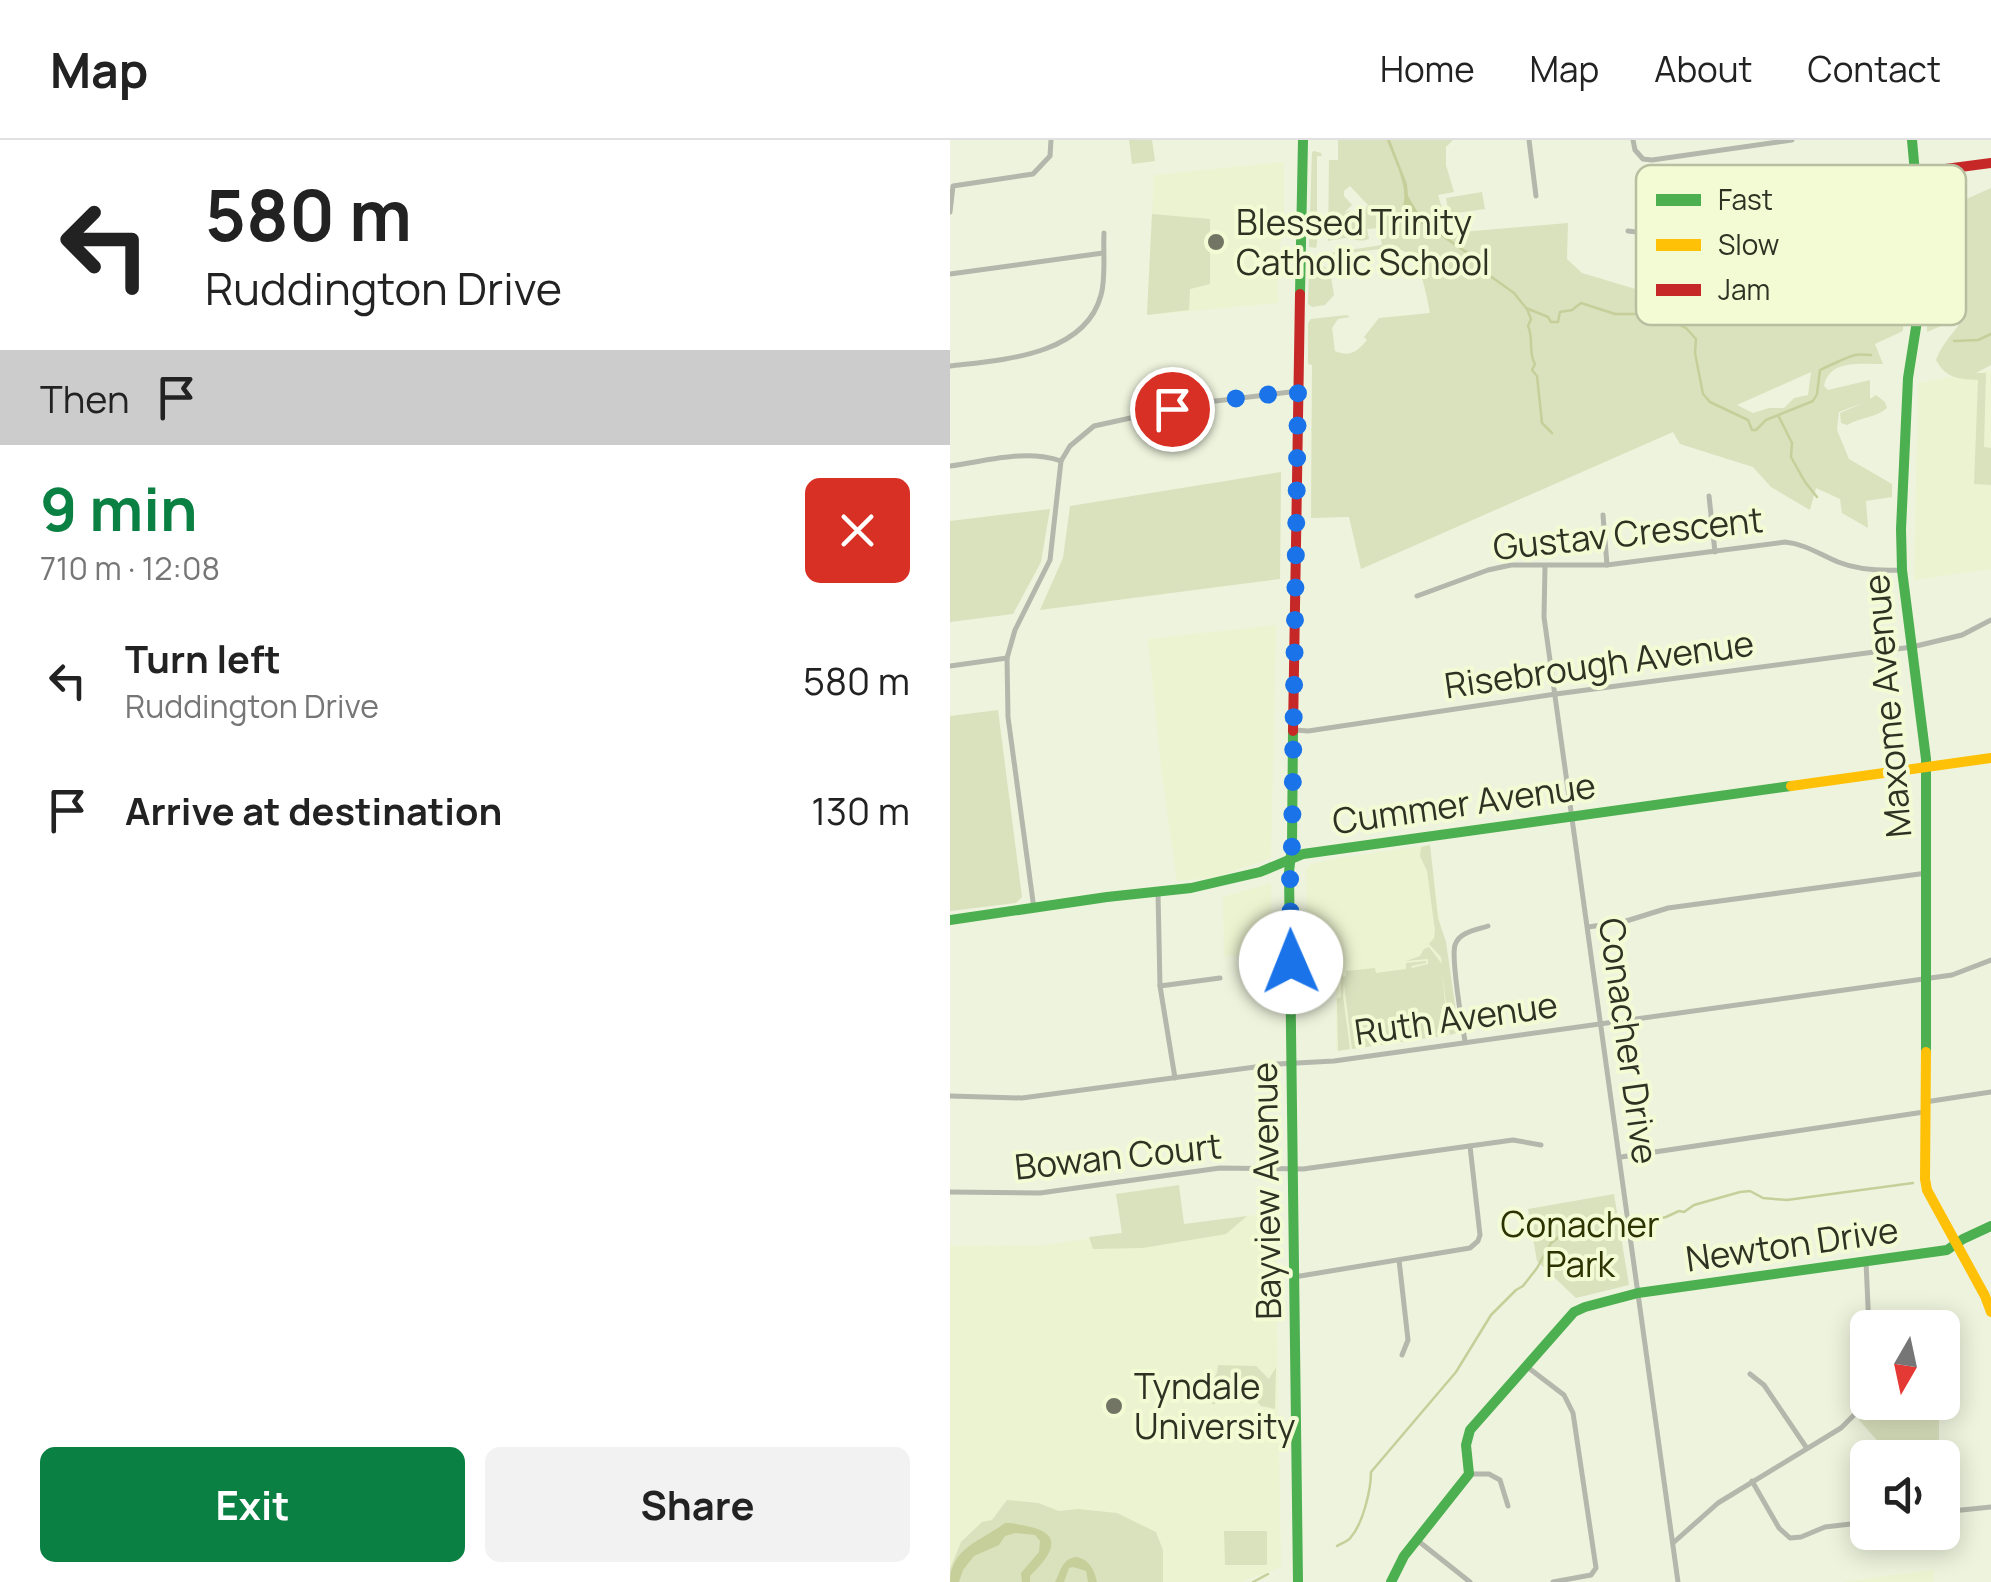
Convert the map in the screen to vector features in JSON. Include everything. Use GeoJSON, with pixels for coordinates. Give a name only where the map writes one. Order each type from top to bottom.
{"type":"FeatureCollection","features":[{"type":"Feature","properties":{"kind":"street"},"geometry":{"type":"LineString","coordinates":[[950,212],[953,186],[1033,174],[1050,156],[1051,140]]}},
{"type":"Feature","properties":{"kind":"street","name":"Bayview Avenue"},"geometry":{"type":"LineString","coordinates":[[1298,1582],[1290,860],[1303,140]]}},
{"type":"Feature","properties":{"kind":"street"},"geometry":{"type":"LineString","coordinates":[[1529,140],[1536,196]]}},
{"type":"Feature","properties":{"kind":"street"},"geometry":{"type":"LineString","coordinates":[[1634,140],[1635,150],[1643,159],[1652,160],[1792,140]]}},
{"type":"Feature","properties":{"kind":"street","name":"Maxome Avenue"},"geometry":{"type":"LineString","coordinates":[[1912,140],[1915,165]]}},
{"type":"Feature","properties":{"kind":"street"},"geometry":{"type":"LineString","coordinates":[[1966,166],[1991,163]]}},
{"type":"Feature","properties":{"kind":"street"},"geometry":{"type":"LineString","coordinates":[[1628,230],[1636,231]]}},
{"type":"Feature","properties":{"kind":"street"},"geometry":{"type":"LineString","coordinates":[[950,366],[1038,352],[1060,343],[1085,325],[1102,293],[1104,234]]}},
{"type":"Feature","properties":{"kind":"street"},"geometry":{"type":"LineString","coordinates":[[950,274],[1102,253]]}},
{"type":"Feature","properties":{"kind":"street","name":"Maxome Avenue"},"geometry":{"type":"LineString","coordinates":[[1916,325],[1908,378],[1902,570],[1926,767],[1925,1179],[1927,1190],[1991,1312]]}},
{"type":"Feature","properties":{"kind":"street"},"geometry":{"type":"LineString","coordinates":[[1034,909],[1008,718],[1007,658],[1016,630],[1050,560],[1061,462],[1070,446],[1094,426],[1198,403],[1298,391]]}},
{"type":"Feature","properties":{"kind":"street"},"geometry":{"type":"LineString","coordinates":[[950,466],[1025,455],[1042,455],[1061,462]]}},
{"type":"Feature","properties":{"kind":"street"},"geometry":{"type":"LineString","coordinates":[[1708,496],[1715,552]]}},
{"type":"Feature","properties":{"kind":"street"},"geometry":{"type":"LineString","coordinates":[[1603,515],[1607,565]]}},
{"type":"Feature","properties":{"kind":"street","name":"Gustav Crescent"},"geometry":{"type":"LineString","coordinates":[[1417,596],[1511,564],[1607,565],[1785,542],[1801,544],[1861,569],[1902,570]]}},
{"type":"Feature","properties":{"kind":"street","name":"Conacher Drive"},"geometry":{"type":"LineString","coordinates":[[1545,566],[1544,617],[1678,1582]]}},
{"type":"Feature","properties":{"kind":"street","name":"Risebrough Avenue"},"geometry":{"type":"LineString","coordinates":[[1294,730],[1912,647],[1962,635],[1991,620]]}},
{"type":"Feature","properties":{"kind":"street"},"geometry":{"type":"LineString","coordinates":[[950,666],[1007,658]]}},
{"type":"Feature","properties":{"kind":"street","name":"Cummer Avenue"},"geometry":{"type":"LineString","coordinates":[[950,920],[1190,888],[1249,875],[1316,852],[1991,758]]}},
{"type":"Feature","properties":{"kind":"street"},"geometry":{"type":"LineString","coordinates":[[1588,927],[1623,922],[1668,908],[1928,874]]}},
{"type":"Feature","properties":{"kind":"street"},"geometry":{"type":"LineString","coordinates":[[1158,893],[1160,986],[1175,1078]]}},
{"type":"Feature","properties":{"kind":"street"},"geometry":{"type":"LineString","coordinates":[[1465,1042],[1455,944],[1463,934],[1488,926]]}},
{"type":"Feature","properties":{"kind":"street","name":"Ruth Avenue"},"geometry":{"type":"LineString","coordinates":[[950,1096],[1022,1098],[1334,1061],[1925,978],[1966,971],[1991,960]]}},
{"type":"Feature","properties":{"kind":"street"},"geometry":{"type":"LineString","coordinates":[[1160,986],[1220,978]]}},
{"type":"Feature","properties":{"kind":"street"},"geometry":{"type":"LineString","coordinates":[[1619,1157],[1924,1107],[1991,1092]]}},
{"type":"Feature","properties":{"kind":"street","name":"Bowan Court"},"geometry":{"type":"LineString","coordinates":[[950,1192],[1040,1193],[1220,1168],[1302,1170],[1513,1140],[1542,1145]]}},
{"type":"Feature","properties":{"kind":"street"},"geometry":{"type":"LineString","coordinates":[[1294,1277],[1470,1248],[1480,1235],[1470,1146]]}},
{"type":"Feature","properties":{"kind":"street","name":"Newton Drive"},"geometry":{"type":"LineString","coordinates":[[1469,1474],[1467,1435],[1525,1365],[1574,1312],[1585,1306],[1638,1293],[1946,1250],[1991,1226]]}},
{"type":"Feature","properties":{"kind":"street"},"geometry":{"type":"LineString","coordinates":[[1399,1260],[1408,1340],[1402,1355]]}},
{"type":"Feature","properties":{"kind":"street"},"geometry":{"type":"LineString","coordinates":[[1866,1262],[1868,1310]]}},
{"type":"Feature","properties":{"kind":"street"},"geometry":{"type":"LineString","coordinates":[[1525,1365],[1564,1395],[1572,1413],[1596,1568],[1591,1575],[1553,1582]]}},
{"type":"Feature","properties":{"kind":"street"},"geometry":{"type":"LineString","coordinates":[[1750,1374],[1764,1385],[1806,1448]]}},
{"type":"Feature","properties":{"kind":"street"},"geometry":{"type":"LineString","coordinates":[[1672,1543],[1718,1503],[1851,1420]]}},
{"type":"Feature","properties":{"kind":"street"},"geometry":{"type":"LineString","coordinates":[[1391,1582],[1398,1566],[1469,1474],[1490,1474],[1500,1480],[1508,1506]]}},
{"type":"Feature","properties":{"kind":"street"},"geometry":{"type":"LineString","coordinates":[[1752,1481],[1778,1528],[1790,1538],[1850,1525]]}},
{"type":"Feature","properties":{"kind":"street"},"geometry":{"type":"LineString","coordinates":[[1960,1510],[1991,1507]]}},
{"type":"Feature","properties":{"kind":"street"},"geometry":{"type":"LineString","coordinates":[[1418,1540],[1470,1582]]}},
{"type":"Feature","properties":{"kind":"shaded area"},"geometry":{"type":"Polygon","coordinates":[[[1387,140],[1407,184],[1408,196],[1420,216],[1442,234],[1440,237],[1405,212],[1402,182],[1387,140]]]}},
{"type":"Feature","properties":{"kind":"shaded area","name":"Blessed Trinity Catholic School"},"geometry":{"type":"Polygon","coordinates":[[[1284,162],[1278,303],[1147,315],[1154,175],[1284,162]]]}},
{"type":"Feature","properties":{"kind":"shaded area"},"geometry":{"type":"Polygon","coordinates":[[[1991,370],[1991,569],[1914,580],[1918,383],[1991,370]]]}},
{"type":"Feature","properties":{"kind":"shaded area"},"geometry":{"type":"Polygon","coordinates":[[[1276,625],[1271,858],[1217,877],[1177,881],[1148,639],[1276,625]]]}},
{"type":"Feature","properties":{"kind":"shaded area"},"geometry":{"type":"Polygon","coordinates":[[[1429,845],[1456,1034],[1336,1051],[1336,967],[1306,967],[1306,869],[1332,859],[1429,845]]]}},
{"type":"Feature","properties":{"kind":"shaded area"},"geometry":{"type":"Polygon","coordinates":[[[1271,883],[1272,951],[1224,957],[1223,897],[1271,883]]]}},
{"type":"Feature","properties":{"kind":"shaded area","name":"Tyndale University"},"geometry":{"type":"Polygon","coordinates":[[[1275,1212],[1281,1567],[1242,1582],[950,1582],[950,1246],[1045,1245],[1275,1212]]]}},
{"type":"Feature","properties":{"kind":"shaded area"},"geometry":{"type":"Polygon","coordinates":[[[1005,1523],[1049,1536],[1051,1548],[1030,1576],[1030,1582],[1022,1582],[1021,1573],[1039,1552],[1040,1541],[1035,1535],[1015,1533],[974,1556],[959,1582],[950,1582],[951,1570],[962,1553],[1005,1523]]]}},
{"type":"Feature","properties":{"kind":"shaded area"},"geometry":{"type":"Polygon","coordinates":[[[1077,1557],[1091,1566],[1097,1582],[1088,1582],[1086,1571],[1073,1567],[1064,1582],[1055,1582],[1065,1562],[1077,1557]]]}},
{"type":"Feature","properties":{"kind":"shaded area"},"geometry":{"type":"Polygon","coordinates":[[[1934,1570],[1934,1582],[1842,1582],[1934,1570]]]}},
{"type":"Feature","properties":{"kind":"green space"},"geometry":{"type":"Polygon","coordinates":[[[1129,140],[1152,140],[1155,161],[1132,164],[1129,140]]]}},
{"type":"Feature","properties":{"kind":"green space"},"geometry":{"type":"Polygon","coordinates":[[[1338,140],[1453,140],[1446,147],[1446,165],[1454,192],[1438,195],[1450,233],[1568,223],[1567,259],[1582,273],[1636,289],[1636,325],[1903,325],[1903,331],[1875,344],[1883,364],[1839,367],[1827,377],[1824,386],[1828,390],[1870,380],[1870,399],[1876,395],[1885,402],[1887,408],[1883,411],[1847,425],[1841,423],[1840,413],[1868,401],[1839,412],[1837,430],[1849,459],[1892,484],[1892,497],[1866,501],[1868,528],[1842,513],[1840,499],[1816,488],[1810,510],[1771,487],[1753,467],[1680,444],[1673,432],[1361,569],[1349,517],[1311,518],[1312,365],[1308,364],[1308,323],[1311,319],[1350,317],[1338,319],[1332,328],[1335,351],[1348,354],[1367,340],[1364,337],[1379,318],[1430,313],[1419,269],[1404,251],[1389,248],[1315,257],[1382,245],[1379,228],[1367,229],[1366,240],[1328,241],[1329,160],[1338,160],[1338,140]],[[1350,186],[1344,191],[1352,205],[1344,213],[1351,210],[1346,216],[1352,222],[1368,205],[1350,186]],[[1811,372],[1737,405],[1753,413],[1784,408],[1794,398],[1808,395],[1811,372]]]}},
{"type":"Feature","properties":{"kind":"green space"},"geometry":{"type":"Polygon","coordinates":[[[1314,151],[1322,156],[1317,156],[1316,248],[1309,247],[1314,151]]]}},
{"type":"Feature","properties":{"kind":"green space"},"geometry":{"type":"Polygon","coordinates":[[[1991,188],[1991,365],[1976,373],[1986,373],[1984,447],[1991,448],[1991,485],[1974,484],[1978,380],[1949,374],[1936,360],[1958,325],[1966,325],[1966,199],[1991,188]]]}},
{"type":"Feature","properties":{"kind":"green space"},"geometry":{"type":"Polygon","coordinates":[[[1482,192],[1485,209],[1449,214],[1446,198],[1482,192]]]}},
{"type":"Feature","properties":{"kind":"green space"},"geometry":{"type":"Polygon","coordinates":[[[1152,214],[1210,219],[1210,284],[1190,289],[1189,310],[1147,315],[1152,214]]]}},
{"type":"Feature","properties":{"kind":"green space"},"geometry":{"type":"Polygon","coordinates":[[[1321,264],[1330,271],[1334,295],[1325,305],[1312,307],[1308,304],[1309,268],[1321,264]]]}},
{"type":"Feature","properties":{"kind":"green space"},"geometry":{"type":"Polygon","coordinates":[[[1281,472],[1280,579],[1040,610],[1063,558],[1070,506],[1281,472]]]}},
{"type":"Feature","properties":{"kind":"green space"},"geometry":{"type":"Polygon","coordinates":[[[1050,509],[1041,562],[1013,614],[950,622],[950,521],[1050,509]]]}},
{"type":"Feature","properties":{"kind":"green space"},"geometry":{"type":"Polygon","coordinates":[[[998,710],[1022,897],[1016,903],[950,911],[950,716],[998,710]]]}},
{"type":"Feature","properties":{"kind":"green space"},"geometry":{"type":"Polygon","coordinates":[[[1430,845],[1438,918],[1446,942],[1459,1032],[1450,1035],[1442,971],[1448,1035],[1352,1049],[1344,984],[1350,1049],[1338,1051],[1341,973],[1336,966],[1341,969],[1343,977],[1346,971],[1375,968],[1376,973],[1406,969],[1406,963],[1426,961],[1412,968],[1428,964],[1428,959],[1406,961],[1420,956],[1429,947],[1442,964],[1429,944],[1435,931],[1427,871],[1420,856],[1421,847],[1430,845]]]}},
{"type":"Feature","properties":{"kind":"green space"},"geometry":{"type":"Polygon","coordinates":[[[1179,1185],[1184,1224],[1247,1216],[1226,1234],[1143,1248],[1093,1249],[1089,1237],[1122,1233],[1116,1194],[1179,1185]]]}},
{"type":"Feature","properties":{"kind":"green space","name":"Conacher Park"},"geometry":{"type":"Polygon","coordinates":[[[1614,1194],[1629,1285],[1576,1298],[1537,1261],[1528,1209],[1614,1194]]]}},
{"type":"Feature","properties":{"kind":"green space"},"geometry":{"type":"Polygon","coordinates":[[[1218,1365],[1256,1366],[1269,1379],[1276,1367],[1275,1409],[1261,1406],[1250,1393],[1216,1396],[1212,1404],[1211,1383],[1218,1365]]]}},
{"type":"Feature","properties":{"kind":"green space"},"geometry":{"type":"Polygon","coordinates":[[[1859,1420],[1939,1420],[1939,1440],[1877,1440],[1859,1420]]]}},
{"type":"Feature","properties":{"kind":"green space"},"geometry":{"type":"Polygon","coordinates":[[[1007,1500],[1038,1503],[1059,1511],[1117,1513],[1156,1532],[1163,1550],[1163,1582],[950,1582],[950,1569],[961,1542],[982,1522],[992,1520],[1007,1500]]]}},
{"type":"Feature","properties":{"kind":"green space"},"geometry":{"type":"Polygon","coordinates":[[[1224,1531],[1267,1531],[1267,1565],[1225,1565],[1224,1531]]]}},
{"type":"Feature","properties":{"kind":"waterway"},"geometry":{"type":"LineString","coordinates":[[1440,234],[1469,254],[1526,308],[1551,322],[1558,322],[1560,312],[1581,303],[1615,314],[1636,314]]}},
{"type":"Feature","properties":{"kind":"waterway"},"geometry":{"type":"LineString","coordinates":[[1527,309],[1535,364],[1532,370],[1537,376],[1542,423],[1552,433]]}},
{"type":"Feature","properties":{"kind":"waterway"},"geometry":{"type":"LineString","coordinates":[[1680,325],[1696,339],[1703,394],[1710,402],[1748,420],[1752,430],[1766,420],[1813,401],[1820,370],[1853,356],[1871,355]]}},
{"type":"Feature","properties":{"kind":"waterway"},"geometry":{"type":"LineString","coordinates":[[1954,341],[1978,340],[1991,334]]}},
{"type":"Feature","properties":{"kind":"waterway"},"geometry":{"type":"LineString","coordinates":[[1779,417],[1792,443],[1791,457],[1817,497]]}},
{"type":"Feature","properties":{"kind":"waterway"},"geometry":{"type":"LineString","coordinates":[[1647,1221],[1740,1192],[1787,1200],[1913,1183]]}},
{"type":"Feature","properties":{"kind":"waterway"},"geometry":{"type":"LineString","coordinates":[[1337,1546],[1350,1538],[1359,1523],[1371,1472],[1456,1372],[1491,1315],[1523,1286],[1551,1243],[1573,1226]]}},
{"type":"Feature","properties":{"kind":"waterway"},"geometry":{"type":"LineString","coordinates":[[1253,1582],[1268,1574]]}},
{"type":"Feature","properties":{"kind":"traffic: fast"},"geometry":{"type":"LineString","coordinates":[[1300,294],[1303,140]]}},
{"type":"Feature","properties":{"kind":"traffic: fast"},"geometry":{"type":"LineString","coordinates":[[1912,140],[1914,165]]}},
{"type":"Feature","properties":{"kind":"traffic: fast"},"geometry":{"type":"LineString","coordinates":[[1916,325],[1908,378],[1901,529],[1902,570],[1926,759],[1926,1052]]}},
{"type":"Feature","properties":{"kind":"traffic: fast"},"geometry":{"type":"LineString","coordinates":[[1293,731],[1289,872],[1298,1582]]}},
{"type":"Feature","properties":{"kind":"traffic: fast"},"geometry":{"type":"LineString","coordinates":[[950,920],[1191,888],[1260,872],[1303,854],[1791,786]]}},
{"type":"Feature","properties":{"kind":"traffic: fast"},"geometry":{"type":"LineString","coordinates":[[1391,1582],[1404,1556],[1469,1474],[1466,1445],[1470,1430],[1574,1312],[1638,1293],[1947,1250],[1991,1226]]}},
{"type":"Feature","properties":{"kind":"traffic: slow"},"geometry":{"type":"LineString","coordinates":[[1791,786],[1991,758]]}},
{"type":"Feature","properties":{"kind":"traffic: slow"},"geometry":{"type":"LineString","coordinates":[[1926,1052],[1927,1190],[1991,1312]]}},
{"type":"Feature","properties":{"kind":"traffic: jam"},"geometry":{"type":"LineString","coordinates":[[1966,166],[1991,163]]}},
{"type":"Feature","properties":{"kind":"traffic: jam"},"geometry":{"type":"LineString","coordinates":[[1293,731],[1300,294]]}},
{"type":"Feature","properties":{"kind":"place","name":"Blessed Trinity Catholic School"},"geometry":{"type":"Point","coordinates":[1216,242]}},
{"type":"Feature","properties":{"kind":"place","name":"Tyndale University"},"geometry":{"type":"Point","coordinates":[1114,1406]}},
{"type":"Feature","properties":{"kind":"route"},"geometry":{"type":"LineString","coordinates":[[1172,409],[1298,391],[1291,962]]}}]}
